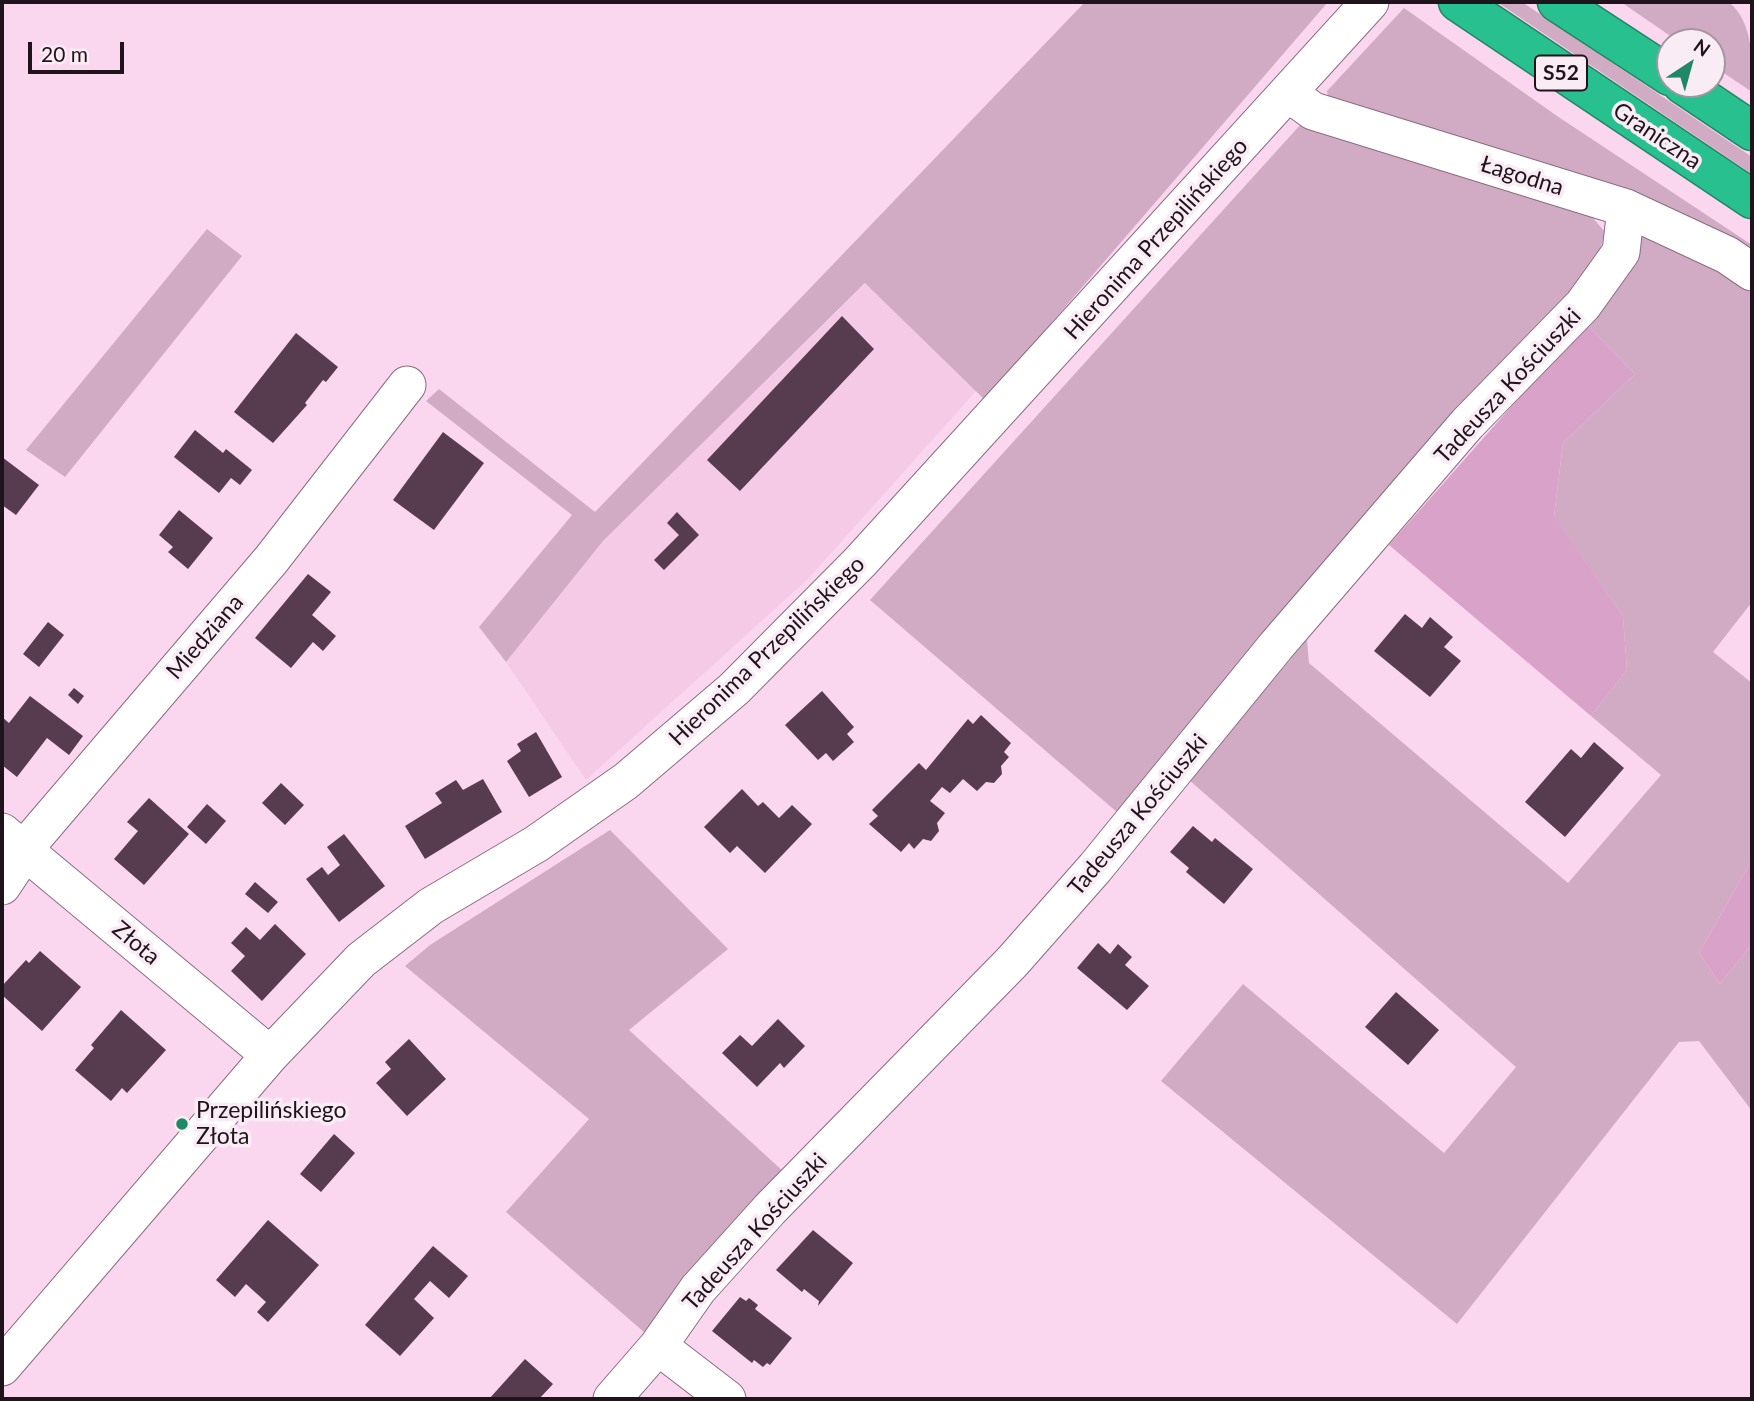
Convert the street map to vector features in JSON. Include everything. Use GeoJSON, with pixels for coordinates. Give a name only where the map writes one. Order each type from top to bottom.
{"type":"FeatureCollection","features":[{"type":"Feature","properties":{"kind":"highway","name":"Graniczna"},"geometry":{"type":"LineString","coordinates":[[1458,2],[1752,199]]}},
{"type":"Feature","properties":{"kind":"highway","name":"S52"},"geometry":{"type":"LineString","coordinates":[[1557,2],[1656,67]]}},
{"type":"Feature","properties":{"kind":"highway"},"geometry":{"type":"LineString","coordinates":[[1703,98],[1752,131]]}},
{"type":"Feature","properties":{"kind":"street","name":"Hieronima Przepilińskiego"},"geometry":{"type":"LineString","coordinates":[[2,1367],[270,1055],[361,960],[431,906],[536,844],[626,781],[734,689],[888,532],[1370,2]]}},
{"type":"Feature","properties":{"kind":"street","name":"Łagodna"},"geometry":{"type":"LineString","coordinates":[[1288,93],[1313,111],[1626,208],[1727,256],[1752,272]]}},
{"type":"Feature","properties":{"kind":"street","name":"Tadeusza Kościuszki"},"geometry":{"type":"LineString","coordinates":[[612,1399],[658,1346],[698,1289],[770,1209],[1030,942],[1095,868],[1276,646],[1467,424],[1583,305],[1622,252],[1626,208]]}},
{"type":"Feature","properties":{"kind":"street","name":"Miedziana"},"geometry":{"type":"LineString","coordinates":[[2,886],[14,842],[36,835],[271,560],[407,385]]}},
{"type":"Feature","properties":{"kind":"street","name":"Złota"},"geometry":{"type":"LineString","coordinates":[[14,842],[270,1055]]}},
{"type":"Feature","properties":{"kind":"street"},"geometry":{"type":"LineString","coordinates":[[658,1346],[727,1399]]}},
{"type":"Feature","properties":{"kind":"shaded area"},"geometry":{"type":"Polygon","coordinates":[[[1085,2],[1328,2],[985,400],[865,283],[603,541],[506,662],[479,627],[572,515],[426,401],[439,389],[595,512],[1085,2]]]}},
{"type":"Feature","properties":{"kind":"shaded area"},"geometry":{"type":"Polygon","coordinates":[[[1497,2],[1522,2],[1656,92],[1656,98],[1664,98],[1752,157],[1752,174],[1497,2]]]}},
{"type":"Feature","properties":{"kind":"shaded area"},"geometry":{"type":"Polygon","coordinates":[[[1621,2],[1729,2],[1743,21],[1750,43],[1752,92],[1726,74],[1726,28],[1659,28],[1621,2]]]}},
{"type":"Feature","properties":{"kind":"shaded area"},"geometry":{"type":"Polygon","coordinates":[[[1404,8],[1557,116],[1752,245],[1752,265],[1329,101],[1327,91],[1404,8]]]}},
{"type":"Feature","properties":{"kind":"shaded area"},"geometry":{"type":"Polygon","coordinates":[[[1301,124],[1580,203],[1605,232],[1594,271],[1125,819],[870,600],[1301,124]]]}},
{"type":"Feature","properties":{"kind":"shaded area"},"geometry":{"type":"Polygon","coordinates":[[[207,229],[242,256],[65,477],[26,450],[207,229]]]}},
{"type":"Feature","properties":{"kind":"shaded area"},"geometry":{"type":"Polygon","coordinates":[[[1636,235],[1691,254],[1752,293],[1752,602],[1713,652],[1752,683],[1752,860],[1699,953],[1720,984],[1752,944],[1752,1111],[1699,1041],[1679,1042],[1457,1324],[1161,1081],[1243,984],[1444,1153],[1516,1067],[1188,779],[1307,640],[1309,663],[1568,883],[1661,775],[1591,716],[1627,670],[1623,616],[1554,517],[1563,443],[1635,374],[1585,323],[1636,235]]]}},
{"type":"Feature","properties":{"kind":"shaded area"},"geometry":{"type":"Polygon","coordinates":[[[866,283],[977,390],[808,579],[586,780],[506,662],[603,541],[866,283]]]}},
{"type":"Feature","properties":{"kind":"shaded area"},"geometry":{"type":"Polygon","coordinates":[[[1585,323],[1635,374],[1563,443],[1554,516],[1623,616],[1627,670],[1591,716],[1389,545],[1585,323]]]}},
{"type":"Feature","properties":{"kind":"shaded area"},"geometry":{"type":"Polygon","coordinates":[[[610,830],[728,949],[629,1030],[785,1173],[645,1333],[506,1212],[589,1119],[405,966],[430,945],[610,830]]]}},
{"type":"Feature","properties":{"kind":"shaded area"},"geometry":{"type":"Polygon","coordinates":[[[1752,860],[1752,944],[1720,984],[1699,953],[1752,860]]]}},
{"type":"Feature","properties":{"kind":"building"},"geometry":{"type":"Polygon","coordinates":[[[842,316],[874,349],[740,491],[707,460],[842,316]]]}},
{"type":"Feature","properties":{"kind":"building"},"geometry":{"type":"Polygon","coordinates":[[[296,333],[338,367],[326,382],[323,380],[305,403],[307,405],[273,443],[234,412],[296,333]]]}},
{"type":"Feature","properties":{"kind":"building"},"geometry":{"type":"Polygon","coordinates":[[[195,430],[223,453],[226,449],[252,470],[240,485],[231,478],[219,493],[174,457],[195,430]]]}},
{"type":"Feature","properties":{"kind":"building"},"geometry":{"type":"Polygon","coordinates":[[[443,432],[484,463],[434,530],[393,500],[443,432]]]}},
{"type":"Feature","properties":{"kind":"building"},"geometry":{"type":"Polygon","coordinates":[[[2,457],[39,485],[16,515],[2,505],[2,457]]]}},
{"type":"Feature","properties":{"kind":"building"},"geometry":{"type":"Polygon","coordinates":[[[179,510],[213,538],[188,569],[168,552],[173,547],[159,535],[179,510]]]}},
{"type":"Feature","properties":{"kind":"building"},"geometry":{"type":"Polygon","coordinates":[[[677,512],[699,535],[664,570],[654,560],[679,535],[667,523],[677,512]]]}},
{"type":"Feature","properties":{"kind":"building"},"geometry":{"type":"Polygon","coordinates":[[[308,574],[331,592],[312,615],[336,636],[323,651],[313,642],[291,668],[255,638],[308,574]]]}},
{"type":"Feature","properties":{"kind":"building"},"geometry":{"type":"Polygon","coordinates":[[[1405,614],[1422,628],[1430,617],[1453,637],[1444,647],[1461,661],[1430,697],[1374,651],[1405,614]]]}},
{"type":"Feature","properties":{"kind":"building"},"geometry":{"type":"Polygon","coordinates":[[[48,622],[64,635],[39,667],[23,654],[48,622]]]}},
{"type":"Feature","properties":{"kind":"building"},"geometry":{"type":"Polygon","coordinates":[[[74,688],[84,696],[78,704],[68,695],[74,688]]]}},
{"type":"Feature","properties":{"kind":"building"},"geometry":{"type":"Polygon","coordinates":[[[822,691],[854,727],[847,734],[854,742],[833,761],[826,753],[818,760],[785,725],[822,691]]]}},
{"type":"Feature","properties":{"kind":"building"},"geometry":{"type":"Polygon","coordinates":[[[30,696],[83,736],[69,755],[47,738],[17,777],[2,765],[2,717],[9,723],[30,696]]]}},
{"type":"Feature","properties":{"kind":"building"},"geometry":{"type":"Polygon","coordinates":[[[981,715],[1011,743],[1004,752],[1009,757],[1001,766],[1002,774],[994,783],[986,782],[977,791],[963,779],[950,793],[942,787],[930,801],[945,813],[937,823],[939,831],[931,841],[923,839],[914,849],[909,843],[901,852],[869,824],[878,816],[872,810],[919,763],[926,770],[968,719],[973,724],[981,715]]]}},
{"type":"Feature","properties":{"kind":"building"},"geometry":{"type":"Polygon","coordinates":[[[536,732],[562,777],[529,797],[507,761],[521,751],[517,744],[536,732]]]}},
{"type":"Feature","properties":{"kind":"building"},"geometry":{"type":"Polygon","coordinates":[[[1594,742],[1624,768],[1565,837],[1525,802],[1571,749],[1581,758],[1594,742]]]}},
{"type":"Feature","properties":{"kind":"building"},"geometry":{"type":"Polygon","coordinates":[[[483,779],[502,812],[425,859],[405,826],[442,803],[435,793],[456,780],[463,790],[483,779]]]}},
{"type":"Feature","properties":{"kind":"building"},"geometry":{"type":"Polygon","coordinates":[[[281,783],[304,805],[285,825],[262,803],[281,783]]]}},
{"type":"Feature","properties":{"kind":"building"},"geometry":{"type":"Polygon","coordinates":[[[742,789],[758,806],[763,802],[779,818],[792,805],[812,824],[765,873],[737,846],[730,853],[704,827],[742,789]]]}},
{"type":"Feature","properties":{"kind":"building"},"geometry":{"type":"Polygon","coordinates":[[[149,798],[189,834],[144,885],[114,859],[138,831],[127,822],[149,798]]]}},
{"type":"Feature","properties":{"kind":"building"},"geometry":{"type":"Polygon","coordinates":[[[207,804],[226,821],[206,844],[187,827],[207,804]]]}},
{"type":"Feature","properties":{"kind":"building"},"geometry":{"type":"Polygon","coordinates":[[[1193,826],[1212,842],[1215,838],[1253,869],[1224,904],[1186,872],[1189,868],[1170,852],[1193,826]]]}},
{"type":"Feature","properties":{"kind":"building"},"geometry":{"type":"Polygon","coordinates":[[[344,834],[385,886],[339,922],[306,879],[322,867],[328,875],[340,865],[327,847],[344,834]]]}},
{"type":"Feature","properties":{"kind":"building"},"geometry":{"type":"Polygon","coordinates":[[[255,882],[278,902],[268,913],[245,894],[255,882]]]}},
{"type":"Feature","properties":{"kind":"building"},"geometry":{"type":"Polygon","coordinates":[[[275,924],[306,954],[262,1001],[231,971],[245,956],[231,943],[246,927],[260,940],[275,924]]]}},
{"type":"Feature","properties":{"kind":"building"},"geometry":{"type":"Polygon","coordinates":[[[1098,943],[1110,954],[1118,944],[1132,957],[1125,965],[1149,986],[1127,1010],[1077,968],[1098,943]]]}},
{"type":"Feature","properties":{"kind":"building"},"geometry":{"type":"Polygon","coordinates":[[[40,951],[81,987],[42,1031],[2,995],[2,986],[26,960],[29,963],[40,951]]]}},
{"type":"Feature","properties":{"kind":"building"},"geometry":{"type":"Polygon","coordinates":[[[1396,992],[1439,1030],[1408,1065],[1365,1027],[1396,992]]]}},
{"type":"Feature","properties":{"kind":"building"},"geometry":{"type":"Polygon","coordinates":[[[121,1010],[166,1050],[127,1093],[122,1088],[111,1101],[75,1070],[94,1048],[91,1045],[121,1010]]]}},
{"type":"Feature","properties":{"kind":"building"},"geometry":{"type":"Polygon","coordinates":[[[778,1019],[805,1046],[784,1068],[780,1063],[757,1087],[722,1053],[740,1035],[752,1046],[778,1019]]]}},
{"type":"Feature","properties":{"kind":"building"},"geometry":{"type":"Polygon","coordinates":[[[409,1039],[446,1079],[407,1116],[376,1083],[391,1069],[385,1062],[409,1039]]]}},
{"type":"Feature","properties":{"kind":"building"},"geometry":{"type":"Polygon","coordinates":[[[334,1134],[355,1153],[321,1192],[300,1174],[334,1134]]]}},
{"type":"Feature","properties":{"kind":"building"},"geometry":{"type":"Polygon","coordinates":[[[268,1220],[319,1265],[268,1322],[257,1312],[266,1302],[246,1284],[235,1297],[216,1280],[268,1220]]]}},
{"type":"Feature","properties":{"kind":"building"},"geometry":{"type":"Polygon","coordinates":[[[813,1230],[853,1263],[818,1306],[819,1301],[804,1289],[802,1292],[776,1270],[813,1230]]]}},
{"type":"Feature","properties":{"kind":"building"},"geometry":{"type":"Polygon","coordinates":[[[433,1246],[468,1276],[449,1298],[430,1281],[414,1299],[434,1318],[400,1356],[365,1325],[433,1246]]]}},
{"type":"Feature","properties":{"kind":"building"},"geometry":{"type":"Polygon","coordinates":[[[740,1297],[746,1301],[749,1298],[758,1305],[755,1309],[792,1338],[770,1365],[767,1363],[763,1367],[754,1360],[752,1363],[712,1331],[740,1297]]]}},
{"type":"Feature","properties":{"kind":"building"},"geometry":{"type":"Polygon","coordinates":[[[525,1359],[553,1384],[539,1399],[489,1399],[525,1359]]]}},
{"type":"Feature","properties":{"kind":"place","name":"Przepilińskiego Złota"},"geometry":{"type":"Point","coordinates":[182,1124]}}]}
